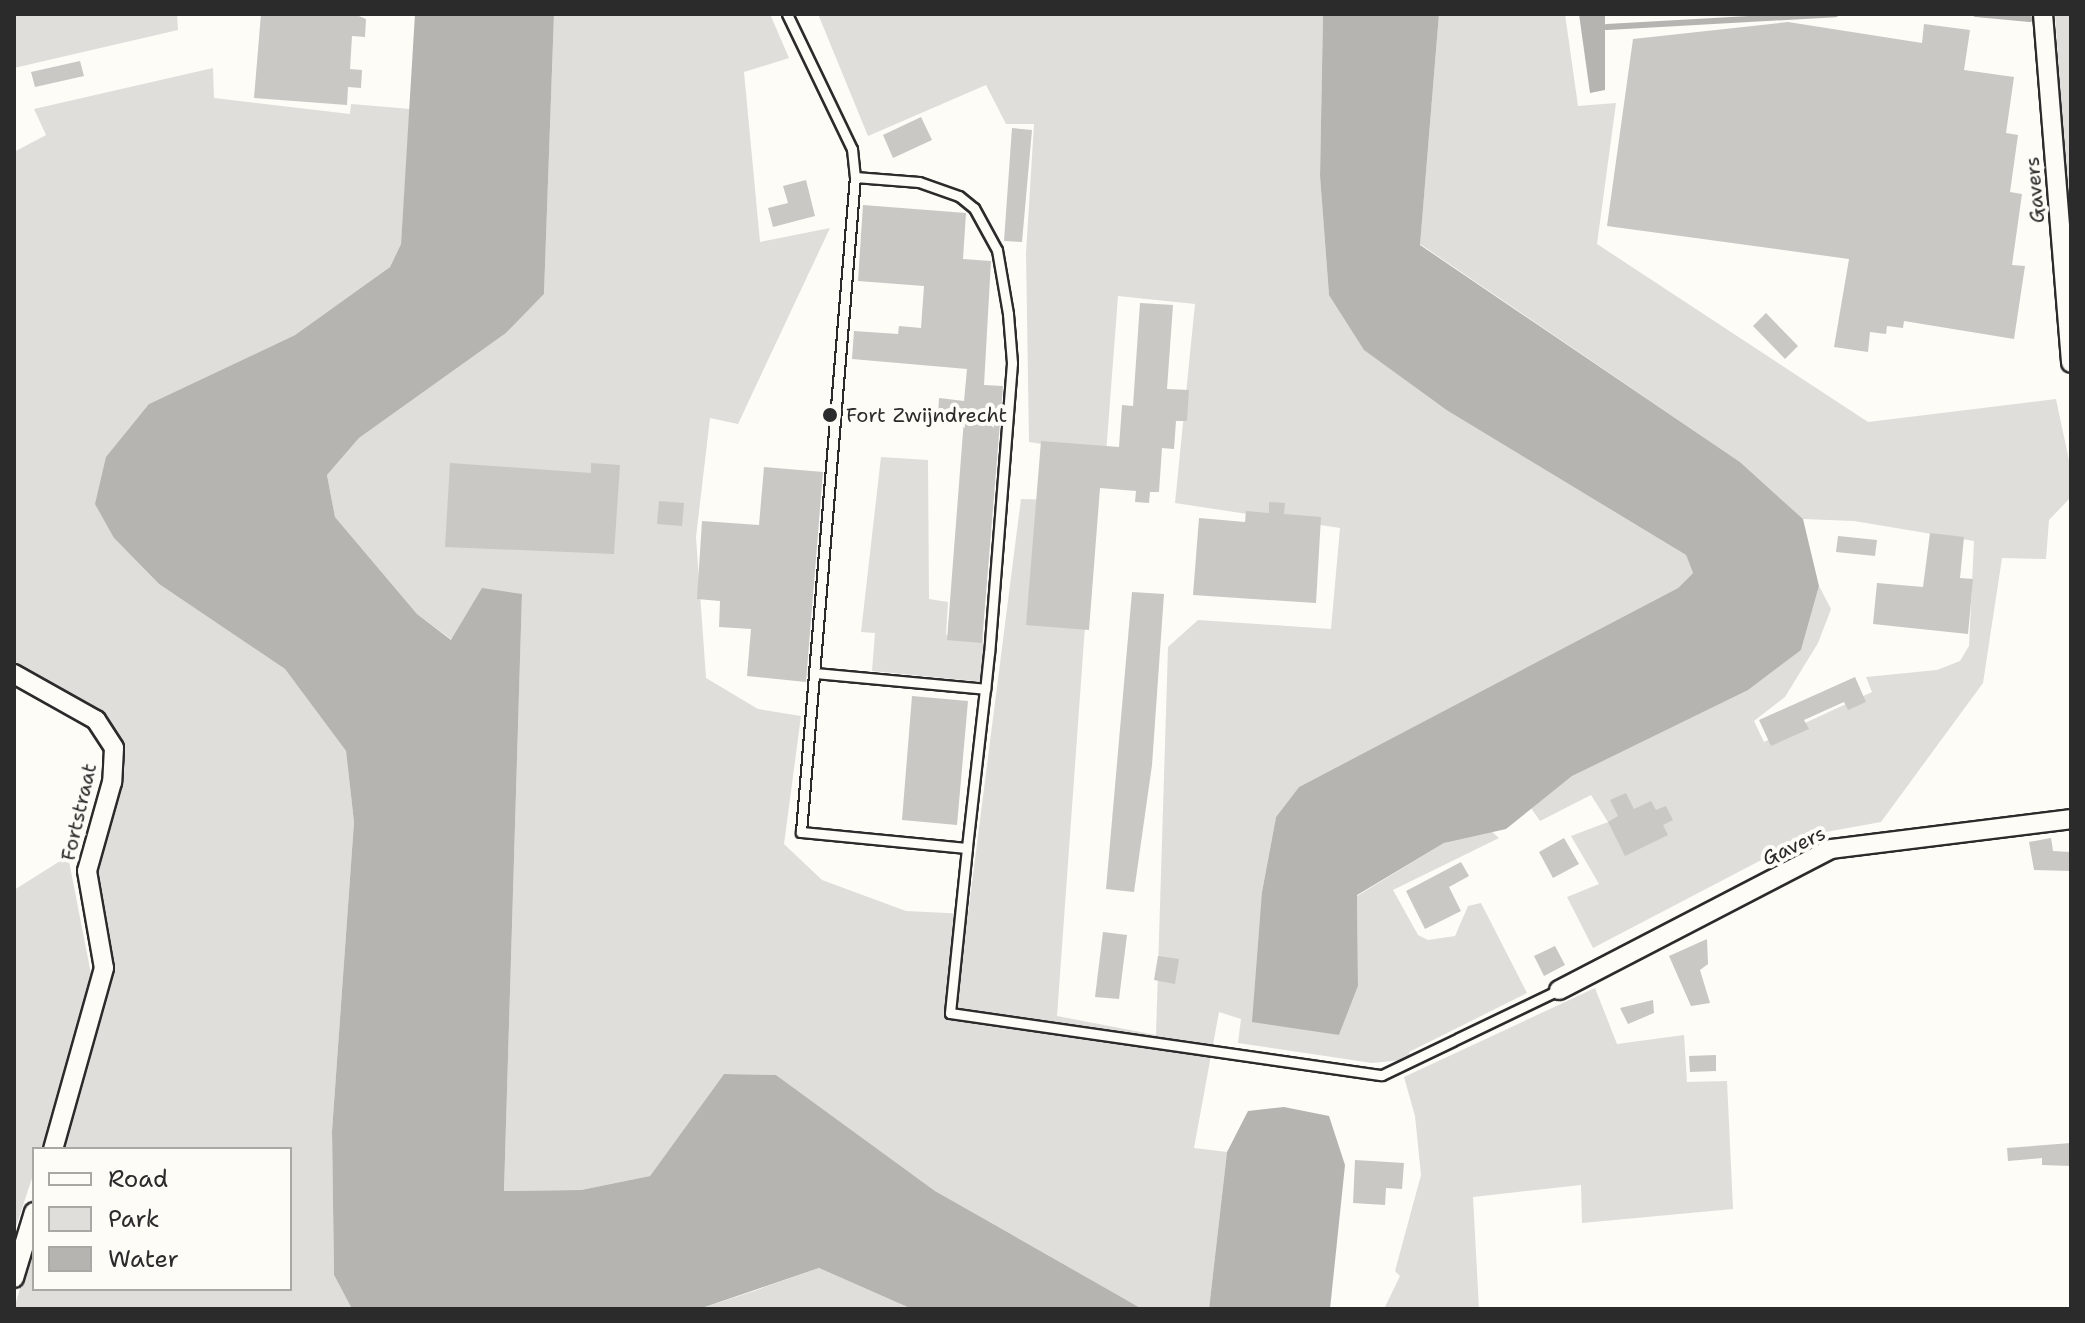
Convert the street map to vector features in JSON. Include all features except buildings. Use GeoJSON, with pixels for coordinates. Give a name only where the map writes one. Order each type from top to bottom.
{"type":"FeatureCollection","features":[{"type":"Feature","properties":{"kind":"street","name":"Gavers"},"geometry":{"type":"LineString","coordinates":[[2043,14],[2071,363]]}},
{"type":"Feature","properties":{"kind":"street","name":"Fortstraat"},"geometry":{"type":"LineString","coordinates":[[14,674],[96,720],[114,748],[112,782],[87,871],[104,968],[54,1147]]}},
{"type":"Feature","properties":{"kind":"street","name":"Gavers"},"geometry":{"type":"LineString","coordinates":[[1559,990],[1831,849],[2071,819]]}},
{"type":"Feature","properties":{"kind":"street"},"geometry":{"type":"LineString","coordinates":[[14,1278],[32,1219]]}},
{"type":"Feature","properties":{"kind":"lane"},"geometry":{"type":"LineString","coordinates":[[787,14],[852,149],[855,177],[801,832],[967,848]]}},
{"type":"Feature","properties":{"kind":"lane"},"geometry":{"type":"LineString","coordinates":[[855,177],[919,182],[959,196],[987,225],[997,250],[1012,363],[985,689],[950,1013],[1382,1075],[1559,990]]}},
{"type":"Feature","properties":{"kind":"lane"},"geometry":{"type":"LineString","coordinates":[[814,673],[985,689]]}},
{"type":"Feature","properties":{"kind":"green space"},"geometry":{"type":"Polygon","coordinates":[[[14,14],[177,14],[178,30],[14,68],[14,14]]]}},
{"type":"Feature","properties":{"kind":"green space"},"geometry":{"type":"Polygon","coordinates":[[[554,14],[770,14],[789,58],[744,72],[760,242],[830,228],[738,424],[710,418],[696,537],[706,678],[758,709],[801,716],[784,844],[822,880],[906,911],[968,914],[1021,499],[1094,501],[1057,1016],[1156,1035],[1168,647],[1198,620],[1331,629],[1340,528],[1175,503],[1195,304],[1118,296],[1106,454],[1029,442],[1026,253],[1034,124],[1006,124],[986,85],[868,136],[818,14],[1323,14],[1320,176],[1329,295],[1448,411],[1686,555],[1693,573],[1678,588],[1299,787],[1276,817],[1262,892],[1304,1028],[1339,1035],[1358,986],[1357,896],[1444,843],[1491,831],[1499,838],[1393,890],[1418,935],[1428,940],[1455,936],[1468,906],[1481,903],[1527,993],[1409,1052],[1412,1059],[1372,1063],[1238,1043],[1241,1019],[1219,1012],[1194,1148],[1227,1152],[1209,1309],[1142,1309],[1087,1280],[935,1191],[776,1075],[724,1074],[650,1176],[581,1190],[504,1191],[522,594],[452,640],[417,614],[335,517],[327,475],[359,438],[506,333],[544,294],[554,14]]]}},
{"type":"Feature","properties":{"kind":"green space"},"geometry":{"type":"Polygon","coordinates":[[[1439,14],[1565,14],[1578,106],[1616,103],[1597,244],[1868,422],[2056,399],[2071,470],[2071,497],[2049,520],[2046,559],[2002,558],[1983,683],[1881,822],[1809,835],[1593,948],[1567,897],[1599,884],[1571,836],[1608,822],[1591,795],[1540,821],[1531,808],[1572,776],[1801,650],[1819,586],[1831,609],[1818,643],[1785,697],[1754,721],[1764,742],[1872,692],[1866,677],[1937,670],[1960,661],[1969,646],[1974,541],[1854,521],[1803,519],[1740,462],[1420,244],[1439,14]]]}},
{"type":"Feature","properties":{"kind":"green space"},"geometry":{"type":"Polygon","coordinates":[[[2055,14],[2071,14],[2071,239],[2055,14]]]}},
{"type":"Feature","properties":{"kind":"green space"},"geometry":{"type":"Polygon","coordinates":[[[213,68],[214,98],[350,114],[351,104],[410,109],[401,244],[390,267],[295,335],[149,404],[114,538],[159,584],[285,669],[346,751],[354,822],[332,1131],[334,1275],[352,1309],[14,1309],[32,1248],[32,1291],[292,1291],[292,1147],[63,1147],[112,981],[113,961],[94,866],[123,774],[122,753],[94,708],[14,662],[14,152],[46,135],[34,109],[213,68]]]}},
{"type":"Feature","properties":{"kind":"green space"},"geometry":{"type":"Polygon","coordinates":[[[881,457],[928,460],[929,599],[948,602],[946,635],[983,638],[983,682],[872,671],[875,633],[861,632],[881,457]]]}},
{"type":"Feature","properties":{"kind":"green space"},"geometry":{"type":"Polygon","coordinates":[[[68,856],[91,974],[54,1111],[42,1147],[32,1147],[32,1178],[14,1233],[14,890],[68,856]]]}},
{"type":"Feature","properties":{"kind":"green space"},"geometry":{"type":"Polygon","coordinates":[[[1595,988],[1617,1044],[1684,1035],[1687,1082],[1727,1081],[1733,1209],[1582,1223],[1581,1185],[1473,1197],[1479,1309],[1384,1309],[1400,1276],[1395,1271],[1421,1175],[1415,1116],[1404,1077],[1595,988]]]}},
{"type":"Feature","properties":{"kind":"green space"},"geometry":{"type":"Polygon","coordinates":[[[819,1268],[912,1309],[699,1309],[751,1292],[819,1268]]]}},
{"type":"Feature","properties":{"kind":"water"},"geometry":{"type":"Polygon","coordinates":[[[415,14],[554,14],[544,294],[506,333],[359,438],[327,475],[335,517],[417,614],[451,640],[482,588],[522,594],[504,1191],[581,1190],[650,1176],[724,1074],[776,1075],[935,1191],[1142,1309],[912,1309],[819,1268],[699,1309],[352,1309],[334,1275],[332,1131],[354,822],[346,751],[285,669],[159,584],[114,538],[95,504],[106,457],[149,404],[295,335],[390,267],[401,244],[415,14]]]}},
{"type":"Feature","properties":{"kind":"water"},"geometry":{"type":"Polygon","coordinates":[[[1323,14],[1439,14],[1420,245],[1740,462],[1803,519],[1819,586],[1801,650],[1748,690],[1572,776],[1506,829],[1444,843],[1357,895],[1358,986],[1339,1035],[1252,1022],[1262,892],[1276,817],[1299,787],[1678,588],[1693,573],[1686,555],[1448,411],[1364,350],[1329,295],[1320,176],[1323,14]]]}},
{"type":"Feature","properties":{"kind":"water"},"geometry":{"type":"Polygon","coordinates":[[[1579,14],[1605,14],[1605,90],[1590,93],[1579,14]]]}},
{"type":"Feature","properties":{"kind":"water"},"geometry":{"type":"Polygon","coordinates":[[[1284,1107],[1329,1116],[1345,1165],[1330,1309],[1209,1309],[1227,1152],[1248,1111],[1284,1107]]]}},
{"type":"Feature","properties":{"kind":"waterway"},"geometry":{"type":"LineString","coordinates":[[1607,27],[1836,14]]}},
{"type":"Feature","properties":{"kind":"waterway"},"geometry":{"type":"LineString","coordinates":[[1976,14],[2030,19]]}},
{"type":"Feature","properties":{"kind":"place","name":"Fort Zwijndrecht"},"geometry":{"type":"Point","coordinates":[830,415]}}]}
